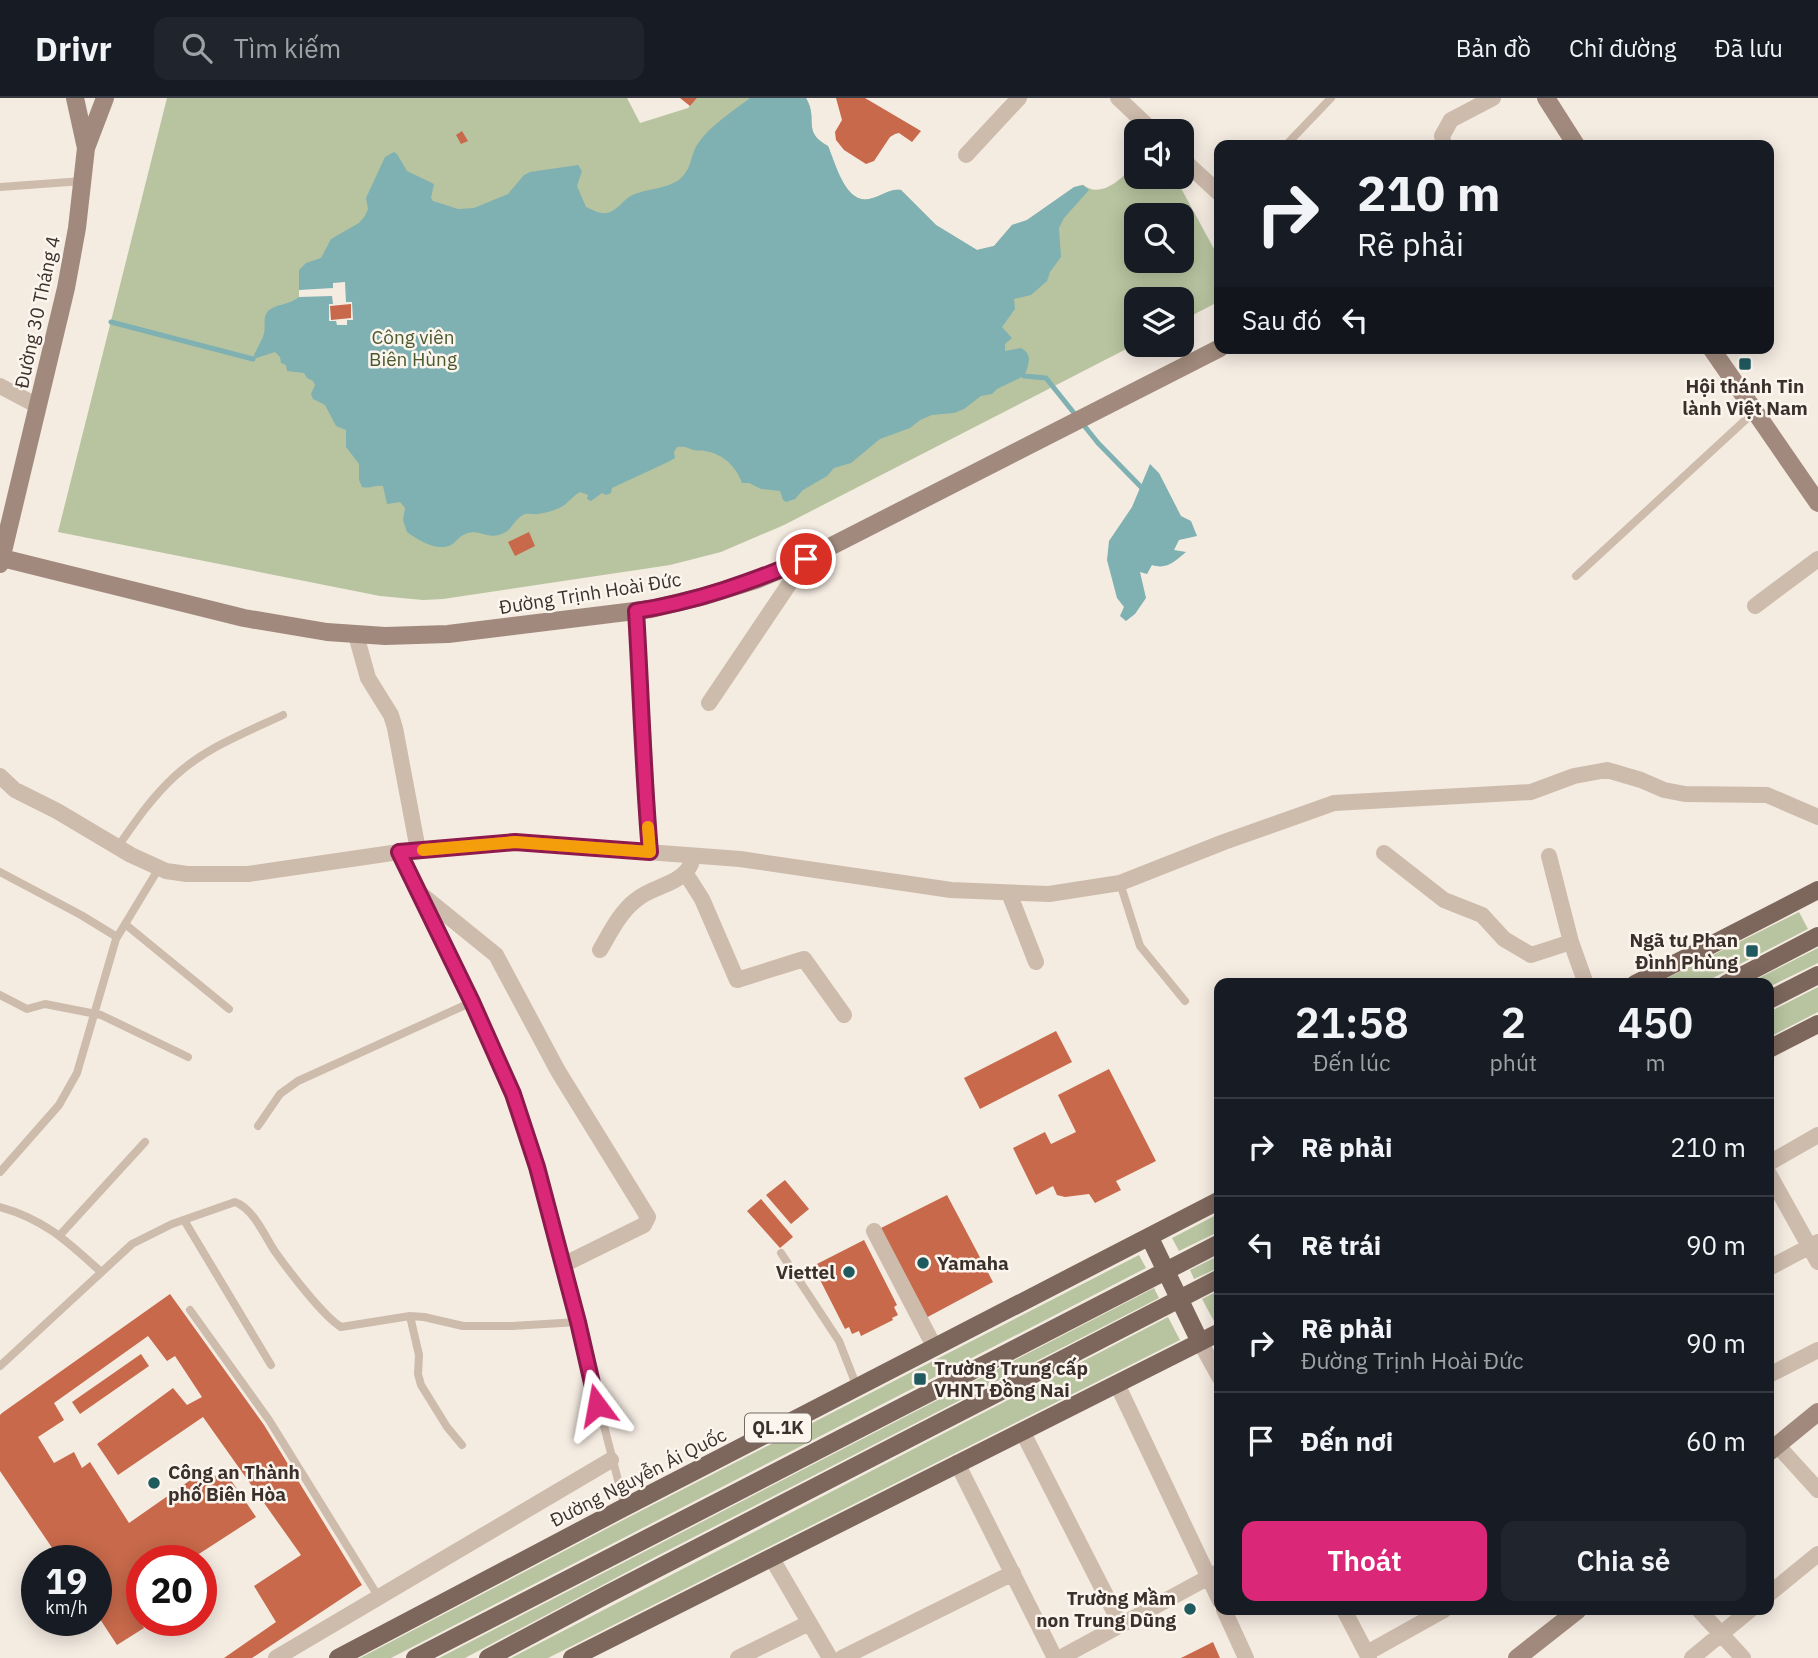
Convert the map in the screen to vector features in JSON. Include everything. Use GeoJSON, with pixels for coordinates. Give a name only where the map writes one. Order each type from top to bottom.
{"type":"FeatureCollection","features":[{"type":"Feature","properties":{"kind":"main road"},"geometry":{"type":"LineString","coordinates":[[1647,978],[1818,890]]}},
{"type":"Feature","properties":{"kind":"main road"},"geometry":{"type":"LineString","coordinates":[[1738,978],[1818,936]]}},
{"type":"Feature","properties":{"kind":"main road"},"geometry":{"type":"LineString","coordinates":[[1774,997],[1818,975]]}},
{"type":"Feature","properties":{"kind":"main road"},"geometry":{"type":"LineString","coordinates":[[1774,1046],[1818,1024]]}},
{"type":"Feature","properties":{"kind":"main road","name":"Đường Nguyễn Ái Quốc"},"geometry":{"type":"LineString","coordinates":[[338,1658],[1214,1203]]}},
{"type":"Feature","properties":{"kind":"main road"},"geometry":{"type":"LineString","coordinates":[[1150,1238],[1200,1342]]}},
{"type":"Feature","properties":{"kind":"main road","name":"QL.1K"},"geometry":{"type":"LineString","coordinates":[[415,1658],[1214,1245]]}},
{"type":"Feature","properties":{"kind":"main road"},"geometry":{"type":"LineString","coordinates":[[488,1658],[618,1588],[1214,1281]]}},
{"type":"Feature","properties":{"kind":"main road"},"geometry":{"type":"LineString","coordinates":[[572,1658],[595,1653],[771,1557],[1214,1335]]}},
{"type":"Feature","properties":{"kind":"street","name":"Đường 30 Tháng 4"},"geometry":{"type":"LineString","coordinates":[[75,98],[86,148]]}},
{"type":"Feature","properties":{"kind":"street","name":"Đường 30 Tháng 4"},"geometry":{"type":"LineString","coordinates":[[1,561],[66,288],[86,148],[105,98]]}},
{"type":"Feature","properties":{"kind":"street"},"geometry":{"type":"LineString","coordinates":[[966,155],[1019,98]]}},
{"type":"Feature","properties":{"kind":"street"},"geometry":{"type":"LineString","coordinates":[[1118,98],[1140,119]]}},
{"type":"Feature","properties":{"kind":"street"},"geometry":{"type":"LineString","coordinates":[[1443,140],[1442,136],[1451,120],[1493,98]]}},
{"type":"Feature","properties":{"kind":"street"},"geometry":{"type":"LineString","coordinates":[[1546,98],[1573,140]]}},
{"type":"Feature","properties":{"kind":"street"},"geometry":{"type":"LineString","coordinates":[[1194,170],[1214,188]]}},
{"type":"Feature","properties":{"kind":"street","name":"Đường Trịnh Hoài Đức"},"geometry":{"type":"LineString","coordinates":[[1,561],[244,618],[356,635],[448,634],[636,611],[705,596],[756,580],[806,559],[1214,351]]}},
{"type":"Feature","properties":{"kind":"street"},"geometry":{"type":"LineString","coordinates":[[1716,354],[1818,503]]}},
{"type":"Feature","properties":{"kind":"street"},"geometry":{"type":"LineString","coordinates":[[0,386],[38,406]]}},
{"type":"Feature","properties":{"kind":"street"},"geometry":{"type":"LineString","coordinates":[[709,703],[806,559]]}},
{"type":"Feature","properties":{"kind":"street"},"geometry":{"type":"LineString","coordinates":[[1755,606],[1818,559]]}},
{"type":"Feature","properties":{"kind":"street"},"geometry":{"type":"LineString","coordinates":[[636,611],[642,758],[650,852]]}},
{"type":"Feature","properties":{"kind":"street"},"geometry":{"type":"LineString","coordinates":[[356,635],[368,678],[391,715],[395,728],[418,850]]}},
{"type":"Feature","properties":{"kind":"street"},"geometry":{"type":"LineString","coordinates":[[0,776],[15,790],[57,811],[117,848],[159,867],[187,874],[248,874],[399,852],[515,842],[740,859],[951,890],[1049,894],[1120,883],[1334,803],[1531,792],[1574,776],[1607,769],[1664,790],[1685,794],[1767,795],[1818,817]]}},
{"type":"Feature","properties":{"kind":"street"},"geometry":{"type":"LineString","coordinates":[[1384,853],[1444,900],[1482,915],[1504,939],[1531,955],[1571,942]]}},
{"type":"Feature","properties":{"kind":"street"},"geometry":{"type":"LineString","coordinates":[[600,950],[620,917],[635,900],[655,887],[675,881],[686,874],[695,856]]}},
{"type":"Feature","properties":{"kind":"street"},"geometry":{"type":"LineString","coordinates":[[1549,856],[1571,942],[1584,978]]}},
{"type":"Feature","properties":{"kind":"street"},"geometry":{"type":"LineString","coordinates":[[686,874],[702,899],[737,980],[804,959],[844,1015]]}},
{"type":"Feature","properties":{"kind":"street"},"geometry":{"type":"LineString","coordinates":[[417,891],[496,955],[558,1071],[648,1217],[644,1225],[563,1265]]}},
{"type":"Feature","properties":{"kind":"street"},"geometry":{"type":"LineString","coordinates":[[1009,892],[1036,962]]}},
{"type":"Feature","properties":{"kind":"street"},"geometry":{"type":"LineString","coordinates":[[1774,1160],[1818,1135]]}},
{"type":"Feature","properties":{"kind":"street"},"geometry":{"type":"LineString","coordinates":[[1774,1182],[1814,1244],[1818,1262]]}},
{"type":"Feature","properties":{"kind":"street"},"geometry":{"type":"LineString","coordinates":[[874,1231],[935,1348]]}},
{"type":"Feature","properties":{"kind":"street"},"geometry":{"type":"LineString","coordinates":[[1774,1265],[1814,1244]]}},
{"type":"Feature","properties":{"kind":"street"},"geometry":{"type":"LineString","coordinates":[[1200,1342],[1214,1367]]}},
{"type":"Feature","properties":{"kind":"street"},"geometry":{"type":"LineString","coordinates":[[1774,1372],[1818,1350]]}},
{"type":"Feature","properties":{"kind":"street"},"geometry":{"type":"LineString","coordinates":[[957,1463],[1058,1658],[1214,1575],[1117,1384]]}},
{"type":"Feature","properties":{"kind":"street"},"geometry":{"type":"LineString","coordinates":[[1774,1448],[1818,1412]]}},
{"type":"Feature","properties":{"kind":"street"},"geometry":{"type":"LineString","coordinates":[[1022,1431],[1121,1625]]}},
{"type":"Feature","properties":{"kind":"street"},"geometry":{"type":"LineString","coordinates":[[1774,1450],[1818,1490]]}},
{"type":"Feature","properties":{"kind":"street"},"geometry":{"type":"LineString","coordinates":[[276,1658],[611,1460]]}},
{"type":"Feature","properties":{"kind":"street"},"geometry":{"type":"LineString","coordinates":[[1774,1590],[1818,1554]]}},
{"type":"Feature","properties":{"kind":"street"},"geometry":{"type":"LineString","coordinates":[[771,1557],[830,1658]]}},
{"type":"Feature","properties":{"kind":"street"},"geometry":{"type":"LineString","coordinates":[[842,1658],[1013,1573]]}},
{"type":"Feature","properties":{"kind":"street"},"geometry":{"type":"LineString","coordinates":[[1226,1615],[1246,1658]]}},
{"type":"Feature","properties":{"kind":"street"},"geometry":{"type":"LineString","coordinates":[[1347,1615],[1368,1656],[1436,1615]]}},
{"type":"Feature","properties":{"kind":"street"},"geometry":{"type":"LineString","coordinates":[[1517,1658],[1572,1615]]}},
{"type":"Feature","properties":{"kind":"street"},"geometry":{"type":"LineString","coordinates":[[1704,1615],[1743,1658]]}},
{"type":"Feature","properties":{"kind":"street"},"geometry":{"type":"LineString","coordinates":[[1692,1658],[1744,1615]]}},
{"type":"Feature","properties":{"kind":"street"},"geometry":{"type":"LineString","coordinates":[[738,1658],[809,1623]]}},
{"type":"Feature","properties":{"kind":"lane"},"geometry":{"type":"LineString","coordinates":[[1291,140],[1331,98]]}},
{"type":"Feature","properties":{"kind":"lane"},"geometry":{"type":"LineString","coordinates":[[0,187],[83,181]]}},
{"type":"Feature","properties":{"kind":"lane"},"geometry":{"type":"LineString","coordinates":[[1576,576],[1754,411]]}},
{"type":"Feature","properties":{"kind":"lane"},"geometry":{"type":"LineString","coordinates":[[117,848],[156,794],[190,764],[225,743],[283,715]]}},
{"type":"Feature","properties":{"kind":"lane"},"geometry":{"type":"LineString","coordinates":[[399,852],[472,1002],[513,1094],[537,1167],[625,1507]]}},
{"type":"Feature","properties":{"kind":"lane"},"geometry":{"type":"LineString","coordinates":[[0,1171],[63,1098],[80,1066],[117,937],[159,867]]}},
{"type":"Feature","properties":{"kind":"lane"},"geometry":{"type":"LineString","coordinates":[[0,872],[117,937]]}},
{"type":"Feature","properties":{"kind":"lane"},"geometry":{"type":"LineString","coordinates":[[1120,883],[1140,946],[1185,1002]]}},
{"type":"Feature","properties":{"kind":"lane"},"geometry":{"type":"LineString","coordinates":[[125,924],[229,1009]]}},
{"type":"Feature","properties":{"kind":"lane"},"geometry":{"type":"LineString","coordinates":[[0,995],[27,1009],[45,1004],[111,1018],[188,1057]]}},
{"type":"Feature","properties":{"kind":"lane"},"geometry":{"type":"LineString","coordinates":[[258,1126],[280,1094],[298,1081],[472,1002]]}},
{"type":"Feature","properties":{"kind":"lane"},"geometry":{"type":"LineString","coordinates":[[61,1235],[145,1142]]}},
{"type":"Feature","properties":{"kind":"lane"},"geometry":{"type":"LineString","coordinates":[[0,1366],[100,1272],[141,1239],[226,1203],[239,1203],[247,1209],[286,1267],[336,1324],[348,1327],[410,1316],[463,1326],[578,1322]]}},
{"type":"Feature","properties":{"kind":"lane"},"geometry":{"type":"LineString","coordinates":[[0,1207],[32,1217],[61,1235],[100,1272]]}},
{"type":"Feature","properties":{"kind":"lane"},"geometry":{"type":"LineString","coordinates":[[184,1220],[271,1365]]}},
{"type":"Feature","properties":{"kind":"lane"},"geometry":{"type":"LineString","coordinates":[[781,1254],[839,1341],[857,1388]]}},
{"type":"Feature","properties":{"kind":"lane"},"geometry":{"type":"LineString","coordinates":[[190,1310],[269,1420],[378,1596]]}},
{"type":"Feature","properties":{"kind":"lane"},"geometry":{"type":"LineString","coordinates":[[410,1316],[419,1355],[418,1374],[421,1385],[447,1427],[463,1446]]}},
{"type":"Feature","properties":{"kind":"green space","name":"Công viên Biên Hùng"},"geometry":{"type":"Polygon","coordinates":[[[167,98],[627,98],[640,123],[688,108],[697,98],[806,98],[815,135],[828,146],[842,180],[853,195],[869,199],[893,190],[901,190],[936,225],[977,250],[994,246],[1012,225],[1027,220],[1078,186],[1103,189],[1124,175],[1124,189],[1181,189],[1189,203],[1124,203],[1124,273],[1194,273],[1194,212],[1214,249],[1214,304],[1194,314],[1194,287],[1124,287],[1124,350],[784,525],[721,552],[670,565],[423,600],[380,596],[58,532],[167,98]]]}},
{"type":"Feature","properties":{"kind":"green space"},"geometry":{"type":"Polygon","coordinates":[[[1799,912],[1808,929],[1713,978],[1667,978],[1799,912]]]}},
{"type":"Feature","properties":{"kind":"green space"},"geometry":{"type":"Polygon","coordinates":[[[1818,948],[1818,963],[1774,985],[1774,978],[1759,978],[1818,948]]]}},
{"type":"Feature","properties":{"kind":"green space"},"geometry":{"type":"Polygon","coordinates":[[[1818,987],[1818,1012],[1774,1034],[1774,1009],[1818,987]]]}},
{"type":"Feature","properties":{"kind":"green space"},"geometry":{"type":"Polygon","coordinates":[[[1214,1216],[1214,1234],[1179,1251],[1172,1238],[1214,1216]]]}},
{"type":"Feature","properties":{"kind":"green space"},"geometry":{"type":"Polygon","coordinates":[[[1139,1255],[1146,1268],[391,1658],[360,1658],[629,1517],[1139,1255]]]}},
{"type":"Feature","properties":{"kind":"green space"},"geometry":{"type":"Polygon","coordinates":[[[1214,1258],[1214,1270],[1194,1279],[1190,1270],[1214,1258]]]}},
{"type":"Feature","properties":{"kind":"green space"},"geometry":{"type":"Polygon","coordinates":[[[1154,1288],[1159,1298],[659,1555],[465,1658],[439,1658],[1154,1288]]]}},
{"type":"Feature","properties":{"kind":"green space"},"geometry":{"type":"Polygon","coordinates":[[[1214,1293],[1214,1321],[1202,1299],[1214,1293]]]}},
{"type":"Feature","properties":{"kind":"green space"},"geometry":{"type":"Polygon","coordinates":[[[1168,1317],[1180,1340],[548,1658],[511,1658],[1168,1317]]]}},
{"type":"Feature","properties":{"kind":"water"},"geometry":{"type":"Polygon","coordinates":[[[750,98],[806,98],[815,135],[828,146],[842,180],[853,195],[869,199],[893,190],[901,190],[936,225],[977,250],[994,246],[1012,225],[1027,220],[1074,187],[1083,185],[1089,190],[1064,218],[1059,228],[1061,257],[1047,281],[1031,295],[1014,299],[1015,309],[1002,327],[1012,338],[1005,344],[1005,351],[1021,348],[1029,357],[1024,376],[992,394],[981,396],[964,409],[932,415],[910,428],[880,439],[851,463],[834,468],[795,499],[786,502],[780,491],[742,483],[732,466],[718,455],[677,447],[675,458],[612,488],[611,493],[602,493],[591,501],[587,499],[588,495],[580,492],[557,509],[525,514],[503,533],[494,536],[468,533],[451,545],[440,547],[407,532],[403,520],[405,508],[400,502],[387,504],[383,486],[362,487],[359,464],[346,447],[346,430],[336,426],[325,405],[313,399],[313,381],[304,373],[287,371],[286,365],[281,363],[275,352],[253,359],[263,336],[268,311],[299,297],[299,270],[306,263],[321,258],[331,239],[359,223],[365,216],[368,209],[366,198],[385,157],[394,152],[407,171],[434,184],[431,198],[433,201],[458,209],[474,208],[508,194],[524,175],[530,172],[578,165],[582,171],[577,186],[586,207],[607,213],[635,194],[680,179],[687,171],[702,138],[750,98]]]}},
{"type":"Feature","properties":{"kind":"water"},"geometry":{"type":"Polygon","coordinates":[[[1150,464],[1159,473],[1181,516],[1191,521],[1197,536],[1179,540],[1174,550],[1186,552],[1174,561],[1162,566],[1152,565],[1147,574],[1140,572],[1146,598],[1135,614],[1126,621],[1120,616],[1124,607],[1117,598],[1107,560],[1109,541],[1132,507],[1150,464]]]}},
{"type":"Feature","properties":{"kind":"pier"},"geometry":{"type":"Polygon","coordinates":[[[345,282],[346,302],[352,302],[353,320],[347,320],[347,325],[337,325],[336,321],[329,321],[332,296],[299,297],[299,290],[333,288],[333,283],[345,282]]]}},
{"type":"Feature","properties":{"kind":"building"},"geometry":{"type":"Polygon","coordinates":[[[680,98],[697,98],[690,106],[680,98]]]}},
{"type":"Feature","properties":{"kind":"building"},"geometry":{"type":"Polygon","coordinates":[[[836,98],[865,98],[921,131],[912,142],[899,133],[890,137],[874,161],[866,164],[844,150],[836,140],[835,132],[842,120],[836,98]]]}},
{"type":"Feature","properties":{"kind":"building"},"geometry":{"type":"Polygon","coordinates":[[[462,131],[468,141],[461,144],[456,135],[462,131]]]}},
{"type":"Feature","properties":{"kind":"building"},"geometry":{"type":"Polygon","coordinates":[[[351,304],[351,318],[331,320],[330,306],[351,304]]]}},
{"type":"Feature","properties":{"kind":"building"},"geometry":{"type":"Polygon","coordinates":[[[529,532],[535,546],[515,556],[508,542],[529,532]]]}},
{"type":"Feature","properties":{"kind":"building"},"geometry":{"type":"Polygon","coordinates":[[[1056,1031],[1072,1062],[980,1109],[964,1078],[1056,1031]]]}},
{"type":"Feature","properties":{"kind":"building"},"geometry":{"type":"Polygon","coordinates":[[[1109,1069],[1156,1161],[1116,1181],[1121,1190],[1095,1203],[1089,1194],[1065,1197],[1057,1195],[1053,1186],[1036,1195],[1013,1148],[1045,1132],[1051,1144],[1076,1132],[1058,1095],[1109,1069]]]}},
{"type":"Feature","properties":{"kind":"building"},"geometry":{"type":"Polygon","coordinates":[[[785,1180],[809,1209],[791,1224],[766,1195],[785,1180]]]}},
{"type":"Feature","properties":{"kind":"building","name":"Yamaha"},"geometry":{"type":"Polygon","coordinates":[[[947,1195],[993,1282],[922,1320],[877,1230],[947,1195]]]}},
{"type":"Feature","properties":{"kind":"building"},"geometry":{"type":"Polygon","coordinates":[[[761,1199],[793,1237],[780,1248],[747,1211],[761,1199]]]}},
{"type":"Feature","properties":{"kind":"building"},"geometry":{"type":"Polygon","coordinates":[[[864,1240],[897,1305],[894,1307],[898,1315],[861,1336],[859,1331],[852,1334],[849,1327],[845,1329],[813,1266],[864,1240]]]}},
{"type":"Feature","properties":{"kind":"building"},"geometry":{"type":"Polygon","coordinates":[[[170,1294],[264,1425],[362,1585],[252,1658],[224,1658],[276,1622],[254,1586],[301,1555],[203,1417],[118,1475],[97,1444],[173,1388],[187,1405],[202,1397],[175,1356],[167,1361],[148,1336],[54,1403],[64,1420],[38,1437],[54,1463],[74,1452],[82,1468],[90,1462],[129,1523],[202,1472],[209,1480],[224,1470],[256,1517],[213,1545],[126,1545],[126,1636],[131,1636],[117,1645],[111,1636],[112,1545],[50,1545],[0,1471],[0,1415],[170,1294]]]}},
{"type":"Feature","properties":{"kind":"building"},"geometry":{"type":"Polygon","coordinates":[[[141,1354],[149,1366],[80,1414],[72,1402],[141,1354]]]}},
{"type":"Feature","properties":{"kind":"building"},"geometry":{"type":"Polygon","coordinates":[[[1213,1642],[1220,1658],[1181,1658],[1213,1642]]]}},
{"type":"Feature","properties":{"kind":"waterway"},"geometry":{"type":"LineString","coordinates":[[111,322],[253,359]]}},
{"type":"Feature","properties":{"kind":"waterway"},"geometry":{"type":"LineString","coordinates":[[1024,376],[1046,378],[1098,443],[1142,488]]}},
{"type":"Feature","properties":{"kind":"slow traffic"},"geometry":{"type":"LineString","coordinates":[[423,850],[515,842],[650,852],[648,827]]}},
{"type":"Feature","properties":{"kind":"place","name":"Hội thánh Tin lành Việt Nam"},"geometry":{"type":"Point","coordinates":[1745,364]}},
{"type":"Feature","properties":{"kind":"place","name":"Ngã tư Phan Đình Phùng"},"geometry":{"type":"Point","coordinates":[1752,951]}},
{"type":"Feature","properties":{"kind":"place","name":"Yamaha"},"geometry":{"type":"Point","coordinates":[923,1263]}},
{"type":"Feature","properties":{"kind":"place","name":"Viettel"},"geometry":{"type":"Point","coordinates":[849,1272]}},
{"type":"Feature","properties":{"kind":"place","name":"Trường Trung cấp VHNT Đồng Nai"},"geometry":{"type":"Point","coordinates":[920,1379]}},
{"type":"Feature","properties":{"kind":"place","name":"Công an Thành phố Biên Hòa"},"geometry":{"type":"Point","coordinates":[154,1483]}},
{"type":"Feature","properties":{"kind":"place","name":"Trường Mầm non Trung Dũng"},"geometry":{"type":"Point","coordinates":[1190,1609]}},
{"type":"Feature","properties":{"kind":"route"},"geometry":{"type":"LineString","coordinates":[[597,1405],[537,1167],[513,1094],[472,1002],[399,852],[515,842],[650,852],[642,758],[636,611],[705,596],[756,580],[806,559]]}}]}
